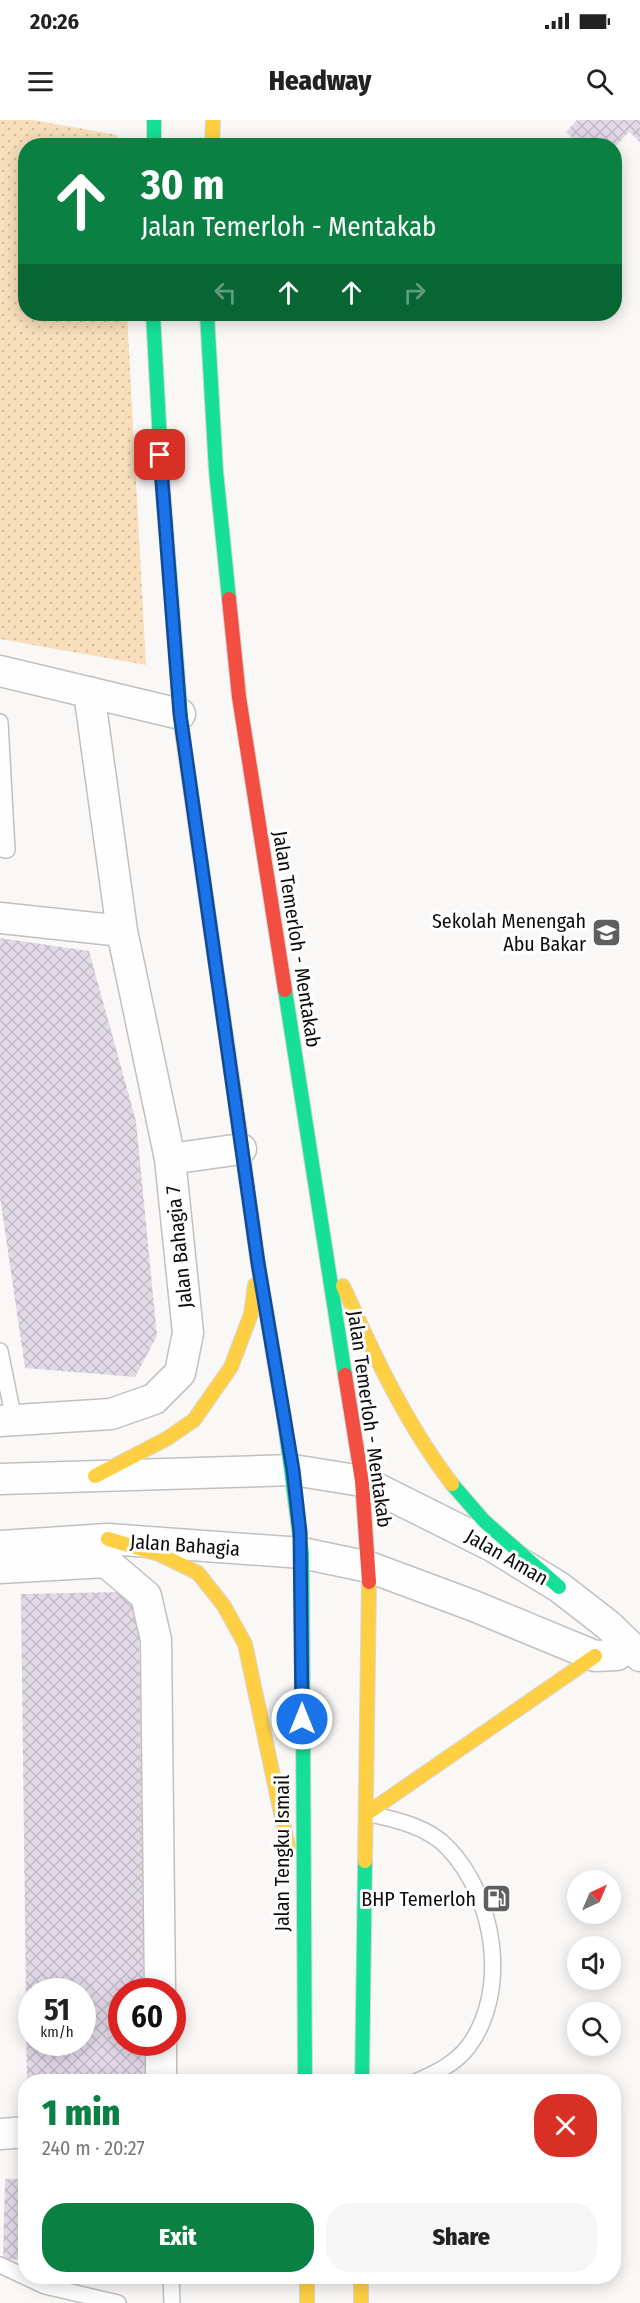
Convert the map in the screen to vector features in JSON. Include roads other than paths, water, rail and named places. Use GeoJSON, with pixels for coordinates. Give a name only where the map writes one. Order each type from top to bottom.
{"type":"FeatureCollection","features":[{"type":"Feature","properties":{"kind":"main road"},"geometry":{"type":"LineString","coordinates":[[154,120],[154,138]]}},
{"type":"Feature","properties":{"kind":"main road"},"geometry":{"type":"LineString","coordinates":[[212,138],[213,120]]}},
{"type":"Feature","properties":{"kind":"main road"},"geometry":{"type":"LineString","coordinates":[[153,321],[180,714],[258,1263],[293,1470],[302,1553]]}},
{"type":"Feature","properties":{"kind":"main road","name":"Jalan Temerloh - Mentakab"},"geometry":{"type":"LineString","coordinates":[[207,321],[216,471],[239,697],[362,1481],[369,1567]]}},
{"type":"Feature","properties":{"kind":"main road"},"geometry":{"type":"LineString","coordinates":[[325,1245],[372,1350],[424,1448],[463,1498],[559,1587]]}},
{"type":"Feature","properties":{"kind":"main road"},"geometry":{"type":"LineString","coordinates":[[95,1476],[168,1438],[195,1420],[231,1367],[251,1314],[258,1263]]}},
{"type":"Feature","properties":{"kind":"main road"},"geometry":{"type":"LineString","coordinates":[[108,1539],[159,1554],[198,1573],[224,1606],[245,1644],[257,1712],[302,1908]]}},
{"type":"Feature","properties":{"kind":"main road","name":"Jalan Tengku Ismail"},"geometry":{"type":"LineString","coordinates":[[302,1553],[302,1908],[305,2074]]}},
{"type":"Feature","properties":{"kind":"main road"},"geometry":{"type":"LineString","coordinates":[[362,2074],[369,1567]]}},
{"type":"Feature","properties":{"kind":"main road"},"geometry":{"type":"LineString","coordinates":[[366,1814],[595,1656]]}},
{"type":"Feature","properties":{"kind":"main road"},"geometry":{"type":"LineString","coordinates":[[307,2284],[308,2303]]}},
{"type":"Feature","properties":{"kind":"main road"},"geometry":{"type":"LineString","coordinates":[[361,2284],[361,2303]]}},
{"type":"Feature","properties":{"kind":"street"},"geometry":{"type":"LineString","coordinates":[[0,671],[180,714]]}},
{"type":"Feature","properties":{"kind":"street","name":"Jalan Bahagia 7"},"geometry":{"type":"LineString","coordinates":[[7,1421],[111,1414],[154,1399],[180,1373],[188,1333],[170,1159],[122,931],[89,693]]}},
{"type":"Feature","properties":{"kind":"street"},"geometry":{"type":"LineString","coordinates":[[0,918],[122,931]]}},
{"type":"Feature","properties":{"kind":"street"},"geometry":{"type":"LineString","coordinates":[[170,1159],[241,1149]]}},
{"type":"Feature","properties":{"kind":"street"},"geometry":{"type":"LineString","coordinates":[[0,1479],[293,1470],[362,1481]]}},
{"type":"Feature","properties":{"kind":"street","name":"Jalan Aman"},"geometry":{"type":"LineString","coordinates":[[362,1481],[492,1546],[559,1587],[608,1625],[639,1655]]}},
{"type":"Feature","properties":{"kind":"street","name":"Jalan Bahagia"},"geometry":{"type":"LineString","coordinates":[[0,1546],[108,1539],[302,1553],[369,1567],[474,1606],[595,1656]]}},
{"type":"Feature","properties":{"kind":"street"},"geometry":{"type":"LineString","coordinates":[[0,1568],[106,1562],[146,1596],[156,1640],[160,1978]]}},
{"type":"Feature","properties":{"kind":"street"},"geometry":{"type":"LineString","coordinates":[[595,1656],[639,1655]]}},
{"type":"Feature","properties":{"kind":"street"},"geometry":{"type":"LineString","coordinates":[[160,2056],[161,2074]]}},
{"type":"Feature","properties":{"kind":"street"},"geometry":{"type":"LineString","coordinates":[[0,2134],[18,2133]]}},
{"type":"Feature","properties":{"kind":"lane"},"geometry":{"type":"LineString","coordinates":[[0,722],[7,850],[0,849]]}},
{"type":"Feature","properties":{"kind":"lane"},"geometry":{"type":"LineString","coordinates":[[0,1351],[7,1421]]}},
{"type":"Feature","properties":{"kind":"lane"},"geometry":{"type":"LineString","coordinates":[[366,1814],[404,1821],[448,1847],[478,1892],[494,1948],[491,2001],[468,2047],[434,2074]]}},
{"type":"Feature","properties":{"kind":"lane"},"geometry":{"type":"LineString","coordinates":[[0,2265],[18,2273]]}},
{"type":"Feature","properties":{"kind":"lane"},"geometry":{"type":"LineString","coordinates":[[41,2284],[118,2303]]}},
{"type":"Feature","properties":{"kind":"lane"},"geometry":{"type":"LineString","coordinates":[[171,2284],[172,2303]]}},
{"type":"Feature","properties":{"kind":"place","name":"Sekolah Menengah Abu Bakar"},"geometry":{"type":"Point","coordinates":[607,932]}},
{"type":"Feature","properties":{"kind":"place","name":"BHP Temerloh"},"geometry":{"type":"Point","coordinates":[497,1899]}}]}
